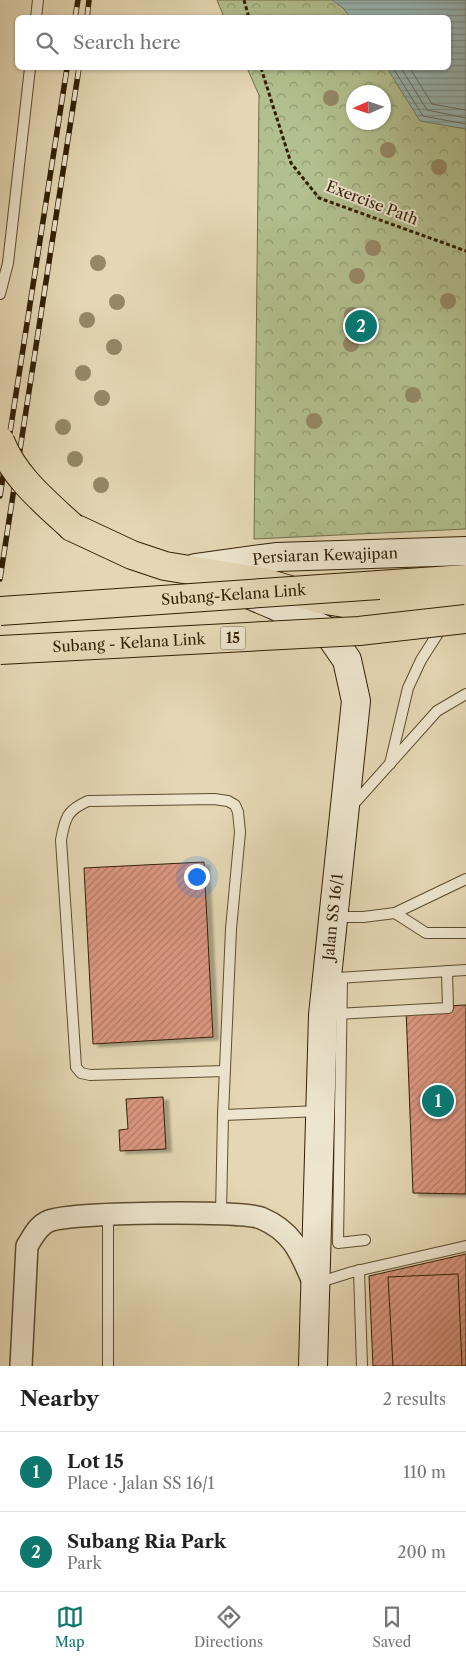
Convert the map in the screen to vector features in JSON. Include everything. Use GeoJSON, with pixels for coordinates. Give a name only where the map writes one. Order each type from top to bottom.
{"type":"FeatureCollection","features":[{"type":"Feature","properties":{"kind":"main road"},"geometry":{"type":"LineString","coordinates":[[0,441],[6,456],[25,483],[72,527],[132,556],[165,566],[263,582],[320,599],[368,607],[466,602]]}},
{"type":"Feature","properties":{"kind":"main road","name":"Subang-Kelana Link"},"geometry":{"type":"LineString","coordinates":[[0,611],[466,579]]}},
{"type":"Feature","properties":{"kind":"main road","name":"Subang - Kelana Link"},"geometry":{"type":"LineString","coordinates":[[0,650],[359,631],[466,619]]}},
{"type":"Feature","properties":{"kind":"main road"},"geometry":{"type":"LineString","coordinates":[[359,631],[466,630]]}},
{"type":"Feature","properties":{"kind":"street","name":"Persiaran Kewajipan"},"geometry":{"type":"LineString","coordinates":[[186,569],[276,557],[466,551]]}},
{"type":"Feature","properties":{"kind":"street","name":"Jalan SS 16/1"},"geometry":{"type":"LineString","coordinates":[[186,569],[274,605],[327,632],[347,660],[356,701],[333,917],[333,1014],[320,1110],[313,1366]]}},
{"type":"Feature","properties":{"kind":"street"},"geometry":{"type":"LineString","coordinates":[[21,1366],[27,1246],[38,1229],[49,1221],[108,1216],[246,1214],[274,1225],[296,1243],[314,1284]]}},
{"type":"Feature","properties":{"kind":"lane"},"geometry":{"type":"LineString","coordinates":[[36,15],[38,0]]}},
{"type":"Feature","properties":{"kind":"lane"},"geometry":{"type":"LineString","coordinates":[[0,294],[8,263],[30,70]]}},
{"type":"Feature","properties":{"kind":"lane"},"geometry":{"type":"LineString","coordinates":[[390,764],[408,688],[421,660],[443,625],[466,607]]}},
{"type":"Feature","properties":{"kind":"lane"},"geometry":{"type":"LineString","coordinates":[[344,816],[437,711],[466,694]]}},
{"type":"Feature","properties":{"kind":"lane"},"geometry":{"type":"LineString","coordinates":[[221,1213],[231,929],[240,832],[238,812],[235,805],[228,801],[214,799],[88,801],[74,807],[65,820],[60,840],[76,1067],[81,1072],[90,1075],[225,1071]]}},
{"type":"Feature","properties":{"kind":"lane"},"geometry":{"type":"LineString","coordinates":[[333,917],[395,914],[466,879]]}},
{"type":"Feature","properties":{"kind":"lane"},"geometry":{"type":"LineString","coordinates":[[395,914],[426,933],[466,933]]}},
{"type":"Feature","properties":{"kind":"lane"},"geometry":{"type":"LineString","coordinates":[[334,978],[466,970]]}},
{"type":"Feature","properties":{"kind":"lane"},"geometry":{"type":"LineString","coordinates":[[365,1240],[338,1243],[333,1014],[448,1008],[447,971]]}},
{"type":"Feature","properties":{"kind":"lane"},"geometry":{"type":"LineString","coordinates":[[223,1115],[320,1110]]}},
{"type":"Feature","properties":{"kind":"lane"},"geometry":{"type":"LineString","coordinates":[[108,1216],[108,1366]]}},
{"type":"Feature","properties":{"kind":"lane"},"geometry":{"type":"LineString","coordinates":[[314,1284],[359,1270],[466,1246]]}},
{"type":"Feature","properties":{"kind":"lane"},"geometry":{"type":"LineString","coordinates":[[359,1270],[362,1366]]}},
{"type":"Feature","properties":{"kind":"path"},"geometry":{"type":"LineString","coordinates":[[244,0],[248,15]]}},
{"type":"Feature","properties":{"kind":"path","name":"Exercise Path"},"geometry":{"type":"LineString","coordinates":[[262,70],[291,163],[320,198],[466,251]]}},
{"type":"Feature","properties":{"kind":"green space"},"geometry":{"type":"Polygon","coordinates":[[[217,0],[466,0],[466,529],[254,539],[259,95],[248,70],[451,70],[451,15],[223,15],[217,0]]]}},
{"type":"Feature","properties":{"kind":"water"},"geometry":{"type":"Polygon","coordinates":[[[332,0],[466,0],[466,129],[420,121],[388,70],[451,70],[451,15],[348,15],[343,8],[332,0]]]}},
{"type":"Feature","properties":{"kind":"building"},"geometry":{"type":"Polygon","coordinates":[[[204,862],[213,1037],[93,1044],[84,868],[204,862]]]}},
{"type":"Feature","properties":{"kind":"building"},"geometry":{"type":"Polygon","coordinates":[[[466,1005],[466,1194],[413,1193],[406,1008],[466,1005]]]}},
{"type":"Feature","properties":{"kind":"building"},"geometry":{"type":"Polygon","coordinates":[[[163,1097],[166,1149],[120,1151],[119,1130],[128,1129],[126,1099],[163,1097]]]}},
{"type":"Feature","properties":{"kind":"building"},"geometry":{"type":"Polygon","coordinates":[[[466,1254],[466,1366],[373,1366],[369,1276],[466,1254]]]}},
{"type":"Feature","properties":{"kind":"building"},"geometry":{"type":"Polygon","coordinates":[[[458,1274],[462,1366],[393,1366],[388,1277],[458,1274]]]}},
{"type":"Feature","properties":{"kind":"railway"},"geometry":{"type":"LineString","coordinates":[[76,15],[78,0]]}},
{"type":"Feature","properties":{"kind":"railway"},"geometry":{"type":"LineString","coordinates":[[87,15],[89,0]]}},
{"type":"Feature","properties":{"kind":"railway"},"geometry":{"type":"LineString","coordinates":[[0,496],[67,70]]}},
{"type":"Feature","properties":{"kind":"railway"},"geometry":{"type":"LineString","coordinates":[[0,579],[79,70]]}},
{"type":"Feature","properties":{"kind":"place","name":"Subang Ria Park"},"geometry":{"type":"Point","coordinates":[361,326]}},
{"type":"Feature","properties":{"kind":"place","name":"Lot 15"},"geometry":{"type":"Point","coordinates":[438,1101]}}]}
